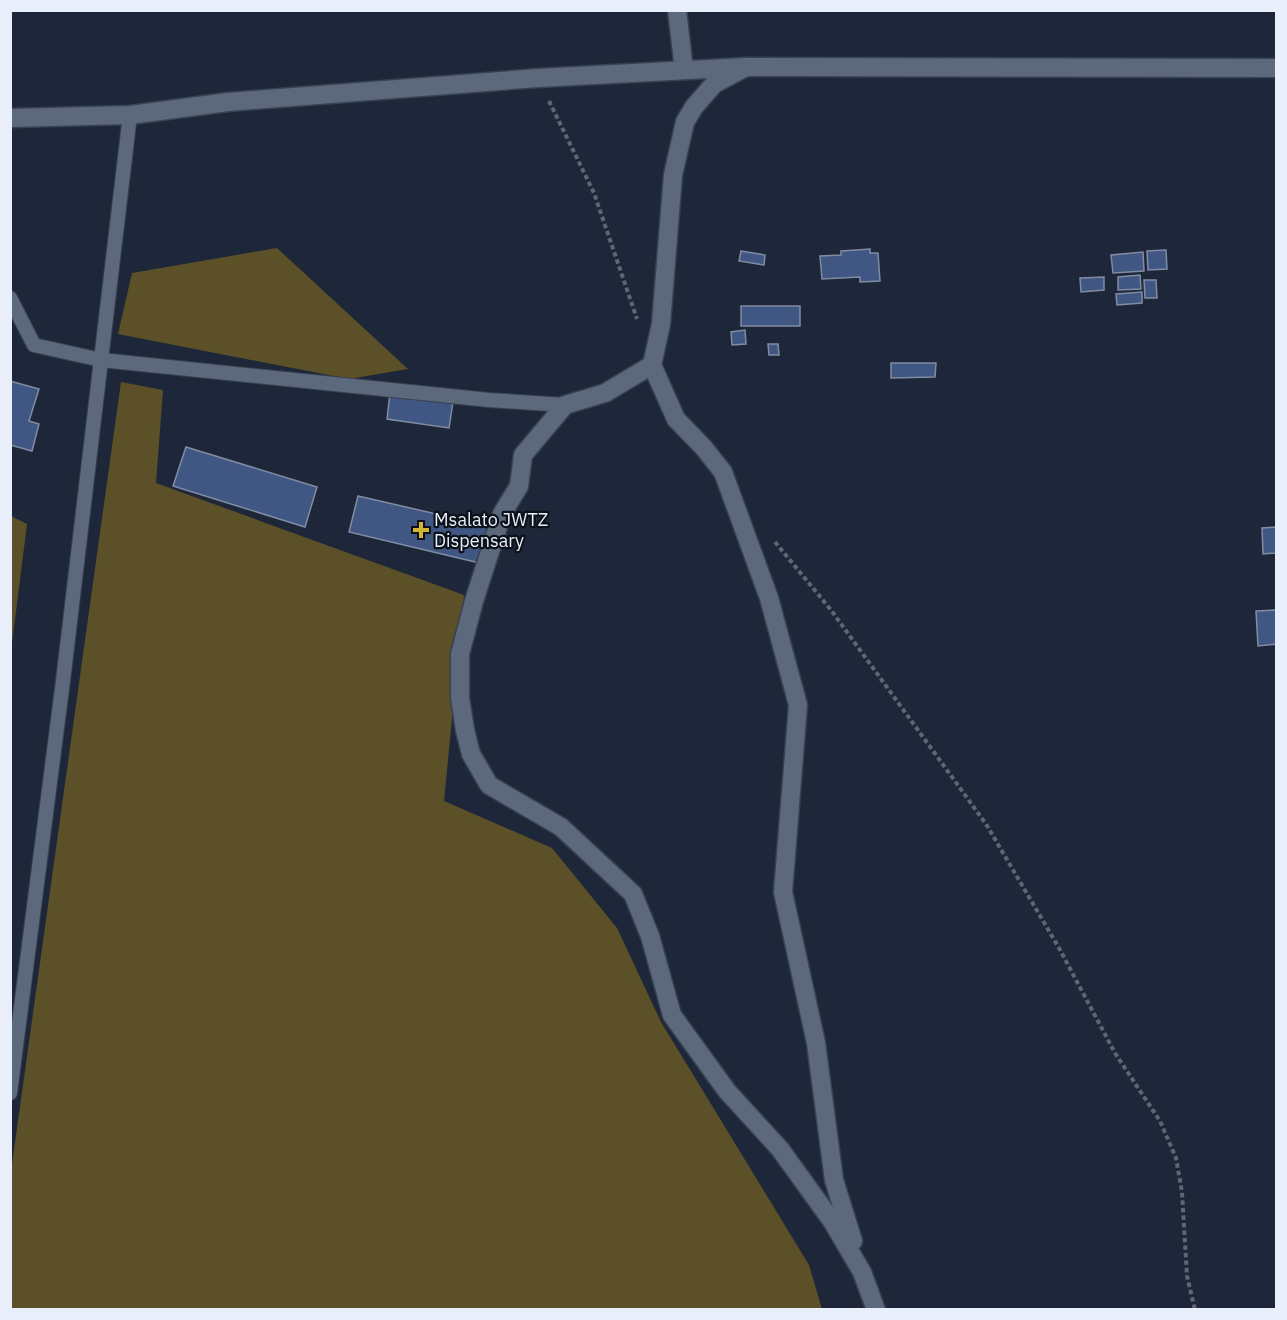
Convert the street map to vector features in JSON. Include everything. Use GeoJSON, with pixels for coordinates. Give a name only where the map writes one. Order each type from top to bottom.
{"type":"FeatureCollection","features":[{"type":"Feature","properties":{"kind":"street"},"geometry":{"type":"LineString","coordinates":[[677,10],[684,70]]}},
{"type":"Feature","properties":{"kind":"street"},"geometry":{"type":"LineString","coordinates":[[746,67],[714,84],[694,107],[685,122],[673,175],[661,324],[652,365],[676,419],[723,472],[769,598],[798,705],[783,892],[816,1043],[834,1180],[876,1310]]}},
{"type":"Feature","properties":{"kind":"street"},"geometry":{"type":"LineString","coordinates":[[10,118],[130,115],[228,102],[538,78],[746,67],[1276,68]]}},
{"type":"Feature","properties":{"kind":"street"},"geometry":{"type":"LineString","coordinates":[[652,365],[605,393],[565,405],[523,455],[519,486],[502,514],[474,601],[460,654],[460,698],[465,730],[471,754],[489,785],[561,827],[633,894],[650,936],[672,1015],[727,1090],[780,1149],[832,1221],[862,1272]]}},
{"type":"Feature","properties":{"kind":"lane"},"geometry":{"type":"LineString","coordinates":[[10,1093],[130,115]]}},
{"type":"Feature","properties":{"kind":"lane"},"geometry":{"type":"LineString","coordinates":[[10,298],[34,345],[101,360],[489,400],[565,405]]}},
{"type":"Feature","properties":{"kind":"path"},"geometry":{"type":"LineString","coordinates":[[538,78],[594,193],[638,322]]}},
{"type":"Feature","properties":{"kind":"path"},"geometry":{"type":"LineString","coordinates":[[768,534],[831,610],[986,824],[1059,948],[1115,1053],[1160,1121],[1176,1158],[1182,1192],[1187,1276],[1195,1310]]}},
{"type":"Feature","properties":{"kind":"shaded area"},"geometry":{"type":"Polygon","coordinates":[[[277,248],[408,369],[349,379],[118,334],[132,273],[277,248]]]}},
{"type":"Feature","properties":{"kind":"shaded area"},"geometry":{"type":"Polygon","coordinates":[[[121,382],[163,390],[156,483],[464,595],[444,801],[552,848],[617,928],[661,1022],[809,1265],[822,1309],[11,1310],[11,1171],[121,382]]]}},
{"type":"Feature","properties":{"kind":"shaded area"},"geometry":{"type":"Polygon","coordinates":[[[11,516],[27,524],[11,651],[11,516]]]}},
{"type":"Feature","properties":{"kind":"building"},"geometry":{"type":"Polygon","coordinates":[[[870,249],[870,253],[878,253],[880,281],[860,282],[860,277],[822,279],[820,256],[841,255],[841,251],[870,249]]]}},
{"type":"Feature","properties":{"kind":"building"},"geometry":{"type":"Polygon","coordinates":[[[1166,250],[1167,269],[1148,270],[1147,251],[1166,250]]]}},
{"type":"Feature","properties":{"kind":"building"},"geometry":{"type":"Polygon","coordinates":[[[741,251],[765,255],[764,265],[739,261],[741,251]]]}},
{"type":"Feature","properties":{"kind":"building"},"geometry":{"type":"Polygon","coordinates":[[[1143,252],[1144,271],[1113,273],[1111,255],[1143,252]]]}},
{"type":"Feature","properties":{"kind":"building"},"geometry":{"type":"Polygon","coordinates":[[[1140,275],[1141,289],[1118,290],[1118,277],[1140,275]]]}},
{"type":"Feature","properties":{"kind":"building"},"geometry":{"type":"Polygon","coordinates":[[[1104,277],[1104,290],[1081,292],[1080,278],[1104,277]]]}},
{"type":"Feature","properties":{"kind":"building"},"geometry":{"type":"Polygon","coordinates":[[[1144,280],[1156,280],[1157,298],[1145,298],[1144,280]]]}},
{"type":"Feature","properties":{"kind":"building"},"geometry":{"type":"Polygon","coordinates":[[[1142,292],[1142,303],[1117,305],[1116,294],[1142,292]]]}},
{"type":"Feature","properties":{"kind":"building"},"geometry":{"type":"Polygon","coordinates":[[[741,306],[800,306],[800,326],[741,326],[741,306]]]}},
{"type":"Feature","properties":{"kind":"building"},"geometry":{"type":"Polygon","coordinates":[[[745,330],[746,344],[732,345],[731,332],[745,330]]]}},
{"type":"Feature","properties":{"kind":"building"},"geometry":{"type":"Polygon","coordinates":[[[768,344],[778,344],[779,355],[769,355],[768,344]]]}},
{"type":"Feature","properties":{"kind":"building"},"geometry":{"type":"Polygon","coordinates":[[[891,363],[936,363],[935,377],[891,378],[891,363]]]}},
{"type":"Feature","properties":{"kind":"building"},"geometry":{"type":"Polygon","coordinates":[[[10,381],[39,389],[29,421],[39,424],[32,451],[10,445],[10,381]]]}},
{"type":"Feature","properties":{"kind":"building"},"geometry":{"type":"Polygon","coordinates":[[[390,393],[453,402],[449,428],[387,419],[390,393]]]}},
{"type":"Feature","properties":{"kind":"building"},"geometry":{"type":"Polygon","coordinates":[[[186,447],[317,487],[305,527],[173,486],[186,447]]]}},
{"type":"Feature","properties":{"kind":"building","name":"Msalato JWTZ Dispensary"},"geometry":{"type":"Polygon","coordinates":[[[358,496],[493,527],[484,564],[349,532],[358,496]]]}},
{"type":"Feature","properties":{"kind":"building"},"geometry":{"type":"Polygon","coordinates":[[[1276,527],[1276,553],[1263,554],[1262,528],[1276,527]]]}},
{"type":"Feature","properties":{"kind":"building"},"geometry":{"type":"Polygon","coordinates":[[[1276,610],[1276,644],[1258,646],[1256,611],[1276,610]]]}},
{"type":"Feature","properties":{"kind":"place","name":"Msalato JWTZ Dispensary"},"geometry":{"type":"Point","coordinates":[421,530]}}]}
